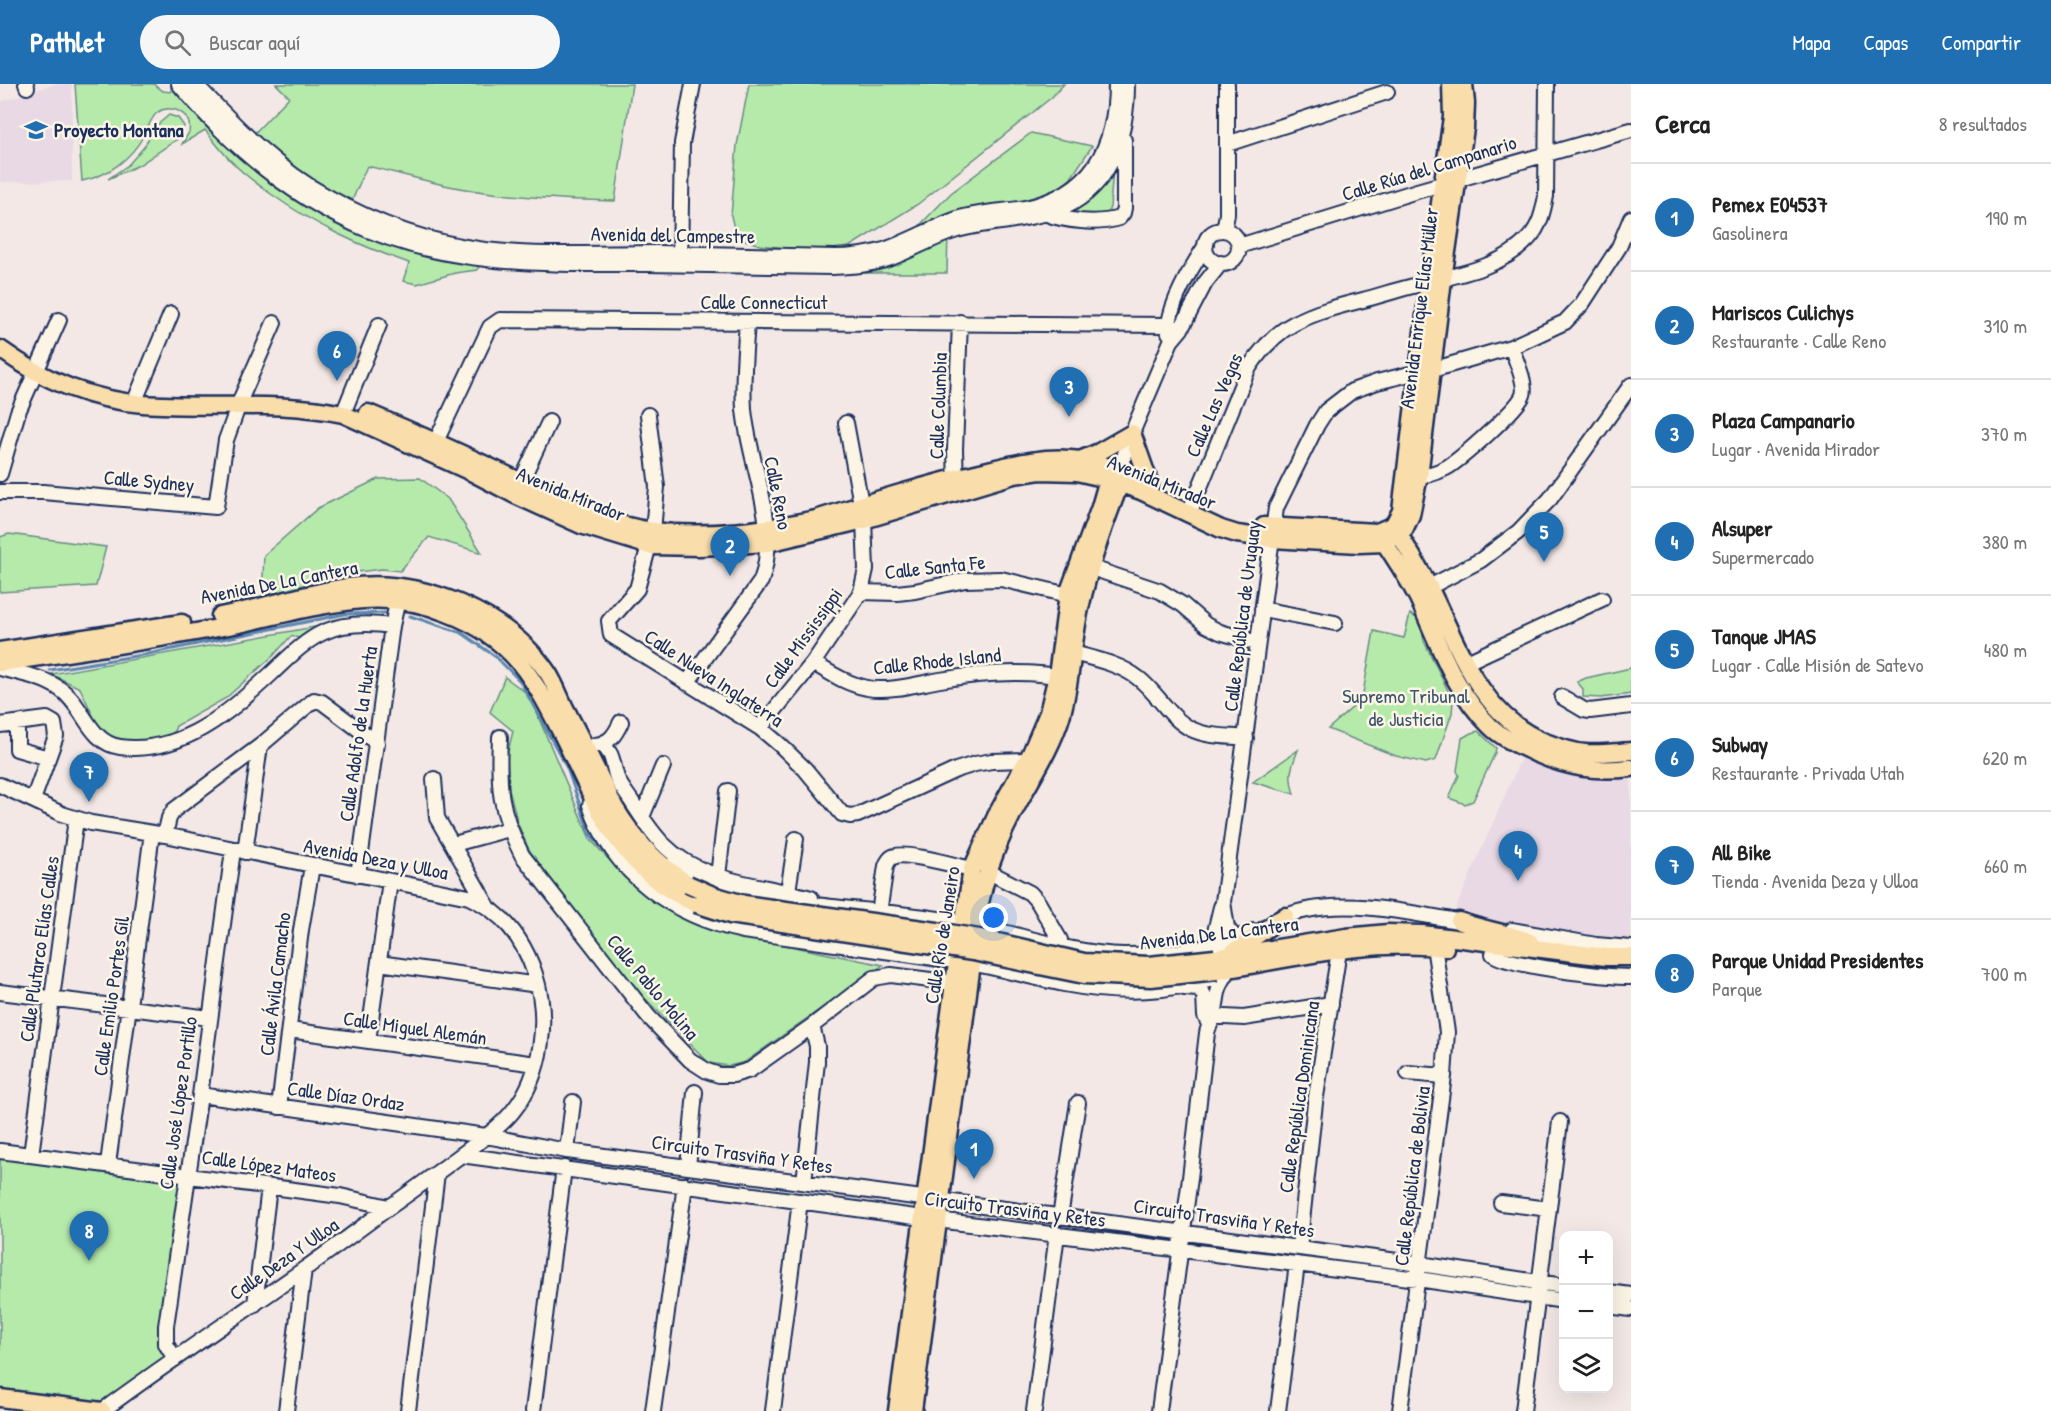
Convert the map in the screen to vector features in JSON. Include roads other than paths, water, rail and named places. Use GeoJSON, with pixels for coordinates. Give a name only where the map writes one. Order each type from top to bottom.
{"type":"FeatureCollection","features":[{"type":"Feature","properties":{"kind":"main road","name":"Avenida Enrique Elías Müller"},"geometry":{"type":"LineString","coordinates":[[1389,534],[1411,515],[1412,476],[1450,182],[1452,117],[1450,84]]}},
{"type":"Feature","properties":{"kind":"main road","name":"Avenida Enrique Elías Müller"},"geometry":{"type":"LineString","coordinates":[[1450,182],[1465,128],[1467,103],[1464,84]]}},
{"type":"Feature","properties":{"kind":"main road","name":"Avenida Mirador"},"geometry":{"type":"LineString","coordinates":[[0,336],[38,369]]}},
{"type":"Feature","properties":{"kind":"main road","name":"Avenida Mirador"},"geometry":{"type":"LineString","coordinates":[[0,349],[79,391],[136,399],[241,401],[345,409],[433,448],[473,473],[518,488],[581,525],[700,547],[768,536],[863,513],[956,484],[1078,466],[1117,473],[1191,509],[1221,529],[1359,544],[1389,534]]}},
{"type":"Feature","properties":{"kind":"main road"},"geometry":{"type":"LineString","coordinates":[[1132,433],[1146,488],[1105,509],[1094,488],[1078,466],[1132,433]]}},
{"type":"Feature","properties":{"kind":"main road","name":"Calle Río de Janeiro"},"geometry":{"type":"LineString","coordinates":[[980,870],[1050,746],[1060,719],[1063,677],[1075,596],[1117,473]]}},
{"type":"Feature","properties":{"kind":"main road"},"geometry":{"type":"LineString","coordinates":[[1389,534],[1465,663],[1491,703],[1510,723],[1554,746],[1583,753],[1631,751]]}},
{"type":"Feature","properties":{"kind":"main road","name":"Avenida De La Cantera"},"geometry":{"type":"LineString","coordinates":[[0,651],[168,626],[236,613],[337,589],[382,585],[401,586],[431,593],[474,610],[502,627],[525,658],[612,835],[634,861],[676,895],[730,915],[973,952],[1084,975],[1151,978],[1219,961],[1346,937],[1388,933],[1422,934],[1550,951],[1631,968]]}},
{"type":"Feature","properties":{"kind":"main road"},"geometry":{"type":"LineString","coordinates":[[1422,591],[1440,650],[1479,714],[1491,727],[1516,744],[1557,762],[1590,770],[1610,771],[1631,768]]}},
{"type":"Feature","properties":{"kind":"main road","name":"Calle Río de Janeiro"},"geometry":{"type":"LineString","coordinates":[[932,1200],[969,924],[980,870],[997,813],[1027,760],[1073,653],[1075,596]]}},
{"type":"Feature","properties":{"kind":"main road","name":"Avenida De La Cantera"},"geometry":{"type":"LineString","coordinates":[[0,663],[166,638],[342,603],[398,599],[433,607],[472,623],[548,674],[593,745],[609,795],[627,827],[643,848],[665,869],[688,884],[713,895],[744,904],[986,939],[1084,962],[1149,965],[1219,961],[1262,963],[1396,945],[1434,946],[1493,954],[1604,962],[1631,957]]}},
{"type":"Feature","properties":{"kind":"main road"},"geometry":{"type":"LineString","coordinates":[[1219,961],[1285,916]]}},
{"type":"Feature","properties":{"kind":"main road"},"geometry":{"type":"LineString","coordinates":[[1459,921],[1477,928],[1517,936],[1550,951]]}},
{"type":"Feature","properties":{"kind":"main road","name":"Calle Río de Janeiro"},"geometry":{"type":"LineString","coordinates":[[913,1411],[954,983],[965,962]]}},
{"type":"Feature","properties":{"kind":"main road","name":"Calle Río de Janeiro"},"geometry":{"type":"LineString","coordinates":[[897,1411],[930,1219]]}},
{"type":"Feature","properties":{"kind":"main road"},"geometry":{"type":"LineString","coordinates":[[0,1398],[50,1408],[102,1411]]}},
{"type":"Feature","properties":{"kind":"street","name":"Avenida del Campestre"},"geometry":{"type":"LineString","coordinates":[[179,84],[219,128],[269,171],[319,205],[372,225],[421,248],[483,260],[680,259],[855,266],[888,259],[917,242],[1023,213],[1072,190],[1085,179],[1102,154],[1121,109],[1127,84]]}},
{"type":"Feature","properties":{"kind":"street","name":"Avenida del Campestre"},"geometry":{"type":"LineString","coordinates":[[195,84],[245,135],[276,162],[372,225]]}},
{"type":"Feature","properties":{"kind":"street"},"geometry":{"type":"LineString","coordinates":[[680,259],[682,143],[693,84]]}},
{"type":"Feature","properties":{"kind":"street","name":"Avenida del Campestre"},"geometry":{"type":"LineString","coordinates":[[1044,213],[1064,220],[1107,220],[1122,216],[1124,129],[1116,84]]}},
{"type":"Feature","properties":{"kind":"street"},"geometry":{"type":"LineString","coordinates":[[1224,230],[1227,214],[1227,84]]}},
{"type":"Feature","properties":{"kind":"street","name":"Calle Las Vegas"},"geometry":{"type":"LineString","coordinates":[[1191,509],[1248,369],[1273,338],[1314,313],[1500,260],[1517,250],[1529,238],[1537,228],[1546,196],[1546,84]]}},
{"type":"Feature","properties":{"kind":"street"},"geometry":{"type":"LineString","coordinates":[[1227,144],[1387,92]]}},
{"type":"Feature","properties":{"kind":"street","name":"Avenida del Campestre"},"geometry":{"type":"LineString","coordinates":[[1023,213],[1044,213],[1063,208],[1093,187],[1115,154],[1124,129]]}},
{"type":"Feature","properties":{"kind":"street","name":"Calle Rúa del Campanario"},"geometry":{"type":"LineString","coordinates":[[1239,246],[1631,130]]}},
{"type":"Feature","properties":{"kind":"street","name":"Calle República de Uruguay"},"geometry":{"type":"LineString","coordinates":[[1223,902],[1276,508],[1317,425],[1326,411],[1352,391],[1377,382],[1511,347],[1553,328],[1573,315],[1619,247],[1631,218]]}},
{"type":"Feature","properties":{"kind":"street"},"geometry":{"type":"LineString","coordinates":[[1200,291],[1186,278],[1218,263],[1227,263],[1236,257],[1239,246],[1233,234],[1224,230],[1214,232],[1206,245],[1208,255],[1218,263]]}},
{"type":"Feature","properties":{"kind":"street","name":"Calle Río de Janeiro"},"geometry":{"type":"LineString","coordinates":[[1117,473],[1170,342],[1186,278],[1206,245]]}},
{"type":"Feature","properties":{"kind":"street","name":"Calle Río de Janeiro"},"geometry":{"type":"LineString","coordinates":[[1175,327],[1218,263]]}},
{"type":"Feature","properties":{"kind":"street"},"geometry":{"type":"LineString","coordinates":[[136,399],[171,314]]}},
{"type":"Feature","properties":{"kind":"street"},"geometry":{"type":"LineString","coordinates":[[0,474],[12,431],[59,320]]}},
{"type":"Feature","properties":{"kind":"street","name":"Calle Connecticut"},"geometry":{"type":"LineString","coordinates":[[433,448],[487,332],[493,323],[500,320],[960,322],[1175,327]]}},
{"type":"Feature","properties":{"kind":"street","name":"Calle Reno"},"geometry":{"type":"LineString","coordinates":[[687,683],[760,581],[765,566],[768,536],[744,410],[743,371],[747,322]]}},
{"type":"Feature","properties":{"kind":"street","name":"Calle Columbia"},"geometry":{"type":"LineString","coordinates":[[956,484],[960,322]]}},
{"type":"Feature","properties":{"kind":"street"},"geometry":{"type":"LineString","coordinates":[[241,401],[274,323]]}},
{"type":"Feature","properties":{"kind":"street"},"geometry":{"type":"LineString","coordinates":[[345,409],[379,325]]}},
{"type":"Feature","properties":{"kind":"street"},"geometry":{"type":"LineString","coordinates":[[1412,476],[1446,468],[1520,401],[1524,387],[1511,347]]}},
{"type":"Feature","properties":{"kind":"street"},"geometry":{"type":"LineString","coordinates":[[1422,591],[1480,560],[1518,532],[1537,514],[1631,385]]}},
{"type":"Feature","properties":{"kind":"street","name":"Calle Sydney"},"geometry":{"type":"LineString","coordinates":[[0,492],[43,492],[216,507],[225,446],[241,401]]}},
{"type":"Feature","properties":{"kind":"street","name":"Calle Nueva Inglaterra"},"geometry":{"type":"LineString","coordinates":[[648,415],[657,487],[652,538],[637,589],[610,617],[611,634],[759,728],[805,769],[842,814],[858,815],[956,770],[975,764],[1027,760]]}},
{"type":"Feature","properties":{"kind":"street"},"geometry":{"type":"LineString","coordinates":[[518,488],[549,422]]}},
{"type":"Feature","properties":{"kind":"street","name":"Calle Mississippi"},"geometry":{"type":"LineString","coordinates":[[759,728],[813,663],[861,592],[866,569],[863,513],[846,423]]}},
{"type":"Feature","properties":{"kind":"street"},"geometry":{"type":"LineString","coordinates":[[1085,566],[1160,591],[1183,605],[1206,625],[1228,635],[1257,643]]}},
{"type":"Feature","properties":{"kind":"street","name":"Calle Santa Fe"},"geometry":{"type":"LineString","coordinates":[[861,592],[897,593],[965,580],[1001,579],[1075,596]]}},
{"type":"Feature","properties":{"kind":"street","name":"Calle Adolfo de la Huerta"},"geometry":{"type":"LineString","coordinates":[[358,875],[392,626],[398,599]]}},
{"type":"Feature","properties":{"kind":"street"},"geometry":{"type":"LineString","coordinates":[[1465,663],[1602,599]]}},
{"type":"Feature","properties":{"kind":"street"},"geometry":{"type":"LineString","coordinates":[[1262,609],[1335,623]]}},
{"type":"Feature","properties":{"kind":"street"},"geometry":{"type":"LineString","coordinates":[[0,668],[39,679],[60,689],[73,701],[94,732],[104,742],[123,748],[144,747],[172,742],[207,726],[240,702],[304,644],[323,632],[339,627],[361,625],[392,626]]}},
{"type":"Feature","properties":{"kind":"street"},"geometry":{"type":"LineString","coordinates":[[1073,653],[1105,662],[1138,678],[1174,716],[1194,730],[1246,738]]}},
{"type":"Feature","properties":{"kind":"street","name":"Calle Rhode Island"},"geometry":{"type":"LineString","coordinates":[[813,663],[854,685],[870,688],[908,686],[986,674],[1063,677]]}},
{"type":"Feature","properties":{"kind":"street"},"geometry":{"type":"LineString","coordinates":[[1562,697],[1590,711],[1631,706]]}},
{"type":"Feature","properties":{"kind":"street","name":"Calle Emilio Portes Gil"},"geometry":{"type":"LineString","coordinates":[[108,1164],[129,1008],[159,834],[174,810],[260,746],[312,701],[322,702],[377,743]]}},
{"type":"Feature","properties":{"kind":"street"},"geometry":{"type":"LineString","coordinates":[[0,724],[47,719],[54,723],[56,736],[33,800]]}},
{"type":"Feature","properties":{"kind":"street"},"geometry":{"type":"LineString","coordinates":[[593,745],[615,735],[621,722]]}},
{"type":"Feature","properties":{"kind":"street"},"geometry":{"type":"LineString","coordinates":[[17,724],[17,749],[48,758]]}},
{"type":"Feature","properties":{"kind":"street","name":"Calle Pablo Molina"},"geometry":{"type":"LineString","coordinates":[[500,737],[500,793],[509,829],[522,855],[629,994],[690,1060],[707,1071],[720,1075],[733,1075],[750,1070],[874,978],[891,975],[954,983]]}},
{"type":"Feature","properties":{"kind":"street"},"geometry":{"type":"LineString","coordinates":[[593,745],[609,751],[619,782],[642,817],[663,844],[688,864],[718,876],[788,891],[842,908]]}},
{"type":"Feature","properties":{"kind":"street"},"geometry":{"type":"LineString","coordinates":[[239,851],[260,746]]}},
{"type":"Feature","properties":{"kind":"street"},"geometry":{"type":"LineString","coordinates":[[642,817],[663,766]]}},
{"type":"Feature","properties":{"kind":"street","name":"Avenida De La Cantera"},"geometry":{"type":"LineString","coordinates":[[582,775],[590,808],[602,834],[616,856],[635,876],[678,909],[720,926],[743,931],[965,962],[1065,985],[1135,992],[1183,987],[1219,961],[1236,939],[1285,916],[1312,908],[1338,906],[1372,908],[1596,945],[1631,948]]}},
{"type":"Feature","properties":{"kind":"street"},"geometry":{"type":"LineString","coordinates":[[435,779],[437,818],[487,905]]}},
{"type":"Feature","properties":{"kind":"street","name":"Avenida Deza y Ulloa"},"geometry":{"type":"LineString","coordinates":[[0,789],[33,800],[76,819],[469,897],[487,905],[505,920],[517,937],[532,967],[538,985],[543,1023],[536,1064],[526,1090],[512,1112],[486,1136]]}},
{"type":"Feature","properties":{"kind":"street"},"geometry":{"type":"LineString","coordinates":[[718,876],[728,791]]}},
{"type":"Feature","properties":{"kind":"street","name":"Avenida De La Cantera"},"geometry":{"type":"LineString","coordinates":[[609,795],[656,850],[684,871],[715,887],[749,895],[969,924],[1063,948],[1124,955],[1159,954],[1219,961]]}},
{"type":"Feature","properties":{"kind":"street","name":"Calle Plutarco Elías Calles"},"geometry":{"type":"LineString","coordinates":[[31,1155],[76,819]]}},
{"type":"Feature","properties":{"kind":"street"},"geometry":{"type":"LineString","coordinates":[[454,844],[509,829]]}},
{"type":"Feature","properties":{"kind":"street"},"geometry":{"type":"LineString","coordinates":[[788,891],[796,839]]}},
{"type":"Feature","properties":{"kind":"street","name":"Calle José López Portillo"},"geometry":{"type":"LineString","coordinates":[[175,1359],[168,1349],[165,1338],[210,1018],[239,851]]}},
{"type":"Feature","properties":{"kind":"street"},"geometry":{"type":"LineString","coordinates":[[879,913],[886,866],[889,860],[895,856],[911,856],[980,870],[1019,886],[1038,902],[1060,940]]}},
{"type":"Feature","properties":{"kind":"street","name":"Calle Ávila Camacho"},"geometry":{"type":"LineString","coordinates":[[279,1107],[312,866]]}},
{"type":"Feature","properties":{"kind":"street"},"geometry":{"type":"LineString","coordinates":[[369,1041],[390,881]]}},
{"type":"Feature","properties":{"kind":"street"},"geometry":{"type":"LineString","coordinates":[[1223,902],[1227,928],[1236,939]]}},
{"type":"Feature","properties":{"kind":"street"},"geometry":{"type":"LineString","coordinates":[[1159,1411],[1209,1019],[1220,983],[1214,936],[1223,902]]}},
{"type":"Feature","properties":{"kind":"street"},"geometry":{"type":"LineString","coordinates":[[904,954],[917,949],[925,938],[921,924],[913,916]]}},
{"type":"Feature","properties":{"kind":"street"},"geometry":{"type":"LineString","coordinates":[[1028,939],[1011,943],[1007,952],[1009,959],[1016,967],[1031,977]]}},
{"type":"Feature","properties":{"kind":"street","name":"Calle República de Bolivia"},"geometry":{"type":"LineString","coordinates":[[1400,1411],[1444,1077],[1447,1032],[1434,946]]}},
{"type":"Feature","properties":{"kind":"street","name":"Calle República Dominicana"},"geometry":{"type":"LineString","coordinates":[[1299,1248],[1315,1103],[1339,951]]}},
{"type":"Feature","properties":{"kind":"street","name":"Avenida De La Cantera"},"geometry":{"type":"LineString","coordinates":[[1493,954],[1497,958],[1510,962],[1631,977]]}},
{"type":"Feature","properties":{"kind":"street"},"geometry":{"type":"LineString","coordinates":[[380,963],[538,985]]}},
{"type":"Feature","properties":{"kind":"street"},"geometry":{"type":"LineString","coordinates":[[1183,987],[1200,991],[1205,999],[1209,1019]]}},
{"type":"Feature","properties":{"kind":"street"},"geometry":{"type":"LineString","coordinates":[[0,992],[210,1018]]}},
{"type":"Feature","properties":{"kind":"street"},"geometry":{"type":"LineString","coordinates":[[1209,1019],[1244,1018],[1331,1004]]}},
{"type":"Feature","properties":{"kind":"street"},"geometry":{"type":"LineString","coordinates":[[804,1182],[817,1062],[817,1046],[812,1026]]}},
{"type":"Feature","properties":{"kind":"street","name":"Calle Miguel Alemán"},"geometry":{"type":"LineString","coordinates":[[289,1030],[536,1064]]}},
{"type":"Feature","properties":{"kind":"street"},"geometry":{"type":"LineString","coordinates":[[1408,1073],[1444,1077]]}},
{"type":"Feature","properties":{"kind":"street"},"geometry":{"type":"LineString","coordinates":[[688,1167],[695,1092]]}},
{"type":"Feature","properties":{"kind":"street","name":"Calle Díaz Ordaz"},"geometry":{"type":"LineString","coordinates":[[200,1095],[486,1136]]}},
{"type":"Feature","properties":{"kind":"street"},"geometry":{"type":"LineString","coordinates":[[567,1151],[573,1102]]}},
{"type":"Feature","properties":{"kind":"street"},"geometry":{"type":"LineString","coordinates":[[1060,1217],[1078,1103]]}},
{"type":"Feature","properties":{"kind":"street"},"geometry":{"type":"LineString","coordinates":[[1523,1411],[1560,1122]]}},
{"type":"Feature","properties":{"kind":"street","name":"Circuito Trasviña Y Retes"},"geometry":{"type":"LineString","coordinates":[[486,1136],[567,1151],[1420,1264],[1559,1286]]}},
{"type":"Feature","properties":{"kind":"street","name":"Calle Deza Y Ulloa"},"geometry":{"type":"LineString","coordinates":[[102,1411],[304,1269],[486,1136]]}},
{"type":"Feature","properties":{"kind":"street","name":"Calle López Mateos"},"geometry":{"type":"LineString","coordinates":[[0,1151],[340,1196],[389,1207]]}},
{"type":"Feature","properties":{"kind":"street","name":"Circuito Trasviña y Retes"},"geometry":{"type":"LineString","coordinates":[[461,1155],[930,1219],[1418,1279],[1559,1301]]}},
{"type":"Feature","properties":{"kind":"street"},"geometry":{"type":"LineString","coordinates":[[533,1411],[564,1168]]}},
{"type":"Feature","properties":{"kind":"street"},"geometry":{"type":"LineString","coordinates":[[408,1411],[437,1173]]}},
{"type":"Feature","properties":{"kind":"street"},"geometry":{"type":"LineString","coordinates":[[652,1411],[685,1185]]}},
{"type":"Feature","properties":{"kind":"street"},"geometry":{"type":"LineString","coordinates":[[255,1304],[269,1187]]}},
{"type":"Feature","properties":{"kind":"street"},"geometry":{"type":"LineString","coordinates":[[773,1411],[800,1201]]}},
{"type":"Feature","properties":{"kind":"street"},"geometry":{"type":"LineString","coordinates":[[1501,1203],[1549,1209]]}},
{"type":"Feature","properties":{"kind":"street"},"geometry":{"type":"LineString","coordinates":[[1034,1411],[1057,1234]]}},
{"type":"Feature","properties":{"kind":"street"},"geometry":{"type":"LineString","coordinates":[[1278,1411],[1297,1264]]}},
{"type":"Feature","properties":{"kind":"street"},"geometry":{"type":"LineString","coordinates":[[286,1411],[304,1269]]}},
{"type":"Feature","properties":{"kind":"street"},"geometry":{"type":"LineString","coordinates":[[1613,1293],[1631,1295]]}},
{"type":"Feature","properties":{"kind":"street"},"geometry":{"type":"LineString","coordinates":[[1613,1307],[1631,1309]]}},
{"type":"Feature","properties":{"kind":"waterway"},"geometry":{"type":"LineString","coordinates":[[50,670],[148,654],[345,614],[385,613]]}},
{"type":"Feature","properties":{"kind":"waterway"},"geometry":{"type":"LineString","coordinates":[[410,616],[462,633],[496,657],[520,681],[567,768],[590,834],[625,877],[635,885]]}},
{"type":"Feature","properties":{"kind":"waterway"},"geometry":{"type":"LineString","coordinates":[[654,900],[664,908],[693,921]]}},
{"type":"Feature","properties":{"kind":"waterway"},"geometry":{"type":"LineString","coordinates":[[1284,910],[1305,903],[1327,901]]}},
{"type":"Feature","properties":{"kind":"waterway"},"geometry":{"type":"LineString","coordinates":[[1252,926],[1267,919]]}},
{"type":"Feature","properties":{"kind":"waterway"},"geometry":{"type":"LineString","coordinates":[[872,956],[951,969]]}},
{"type":"Feature","properties":{"kind":"place","name":"Proyecto Montana"},"geometry":{"type":"Point","coordinates":[36,130]}},
{"type":"Feature","properties":{"kind":"place","name":"Subway"},"geometry":{"type":"Point","coordinates":[337,381]}},
{"type":"Feature","properties":{"kind":"place","name":"Plaza Campanario"},"geometry":{"type":"Point","coordinates":[1069,417]}},
{"type":"Feature","properties":{"kind":"place","name":"Tanque JMAS"},"geometry":{"type":"Point","coordinates":[1544,562]}},
{"type":"Feature","properties":{"kind":"place","name":"Mariscos Culichys"},"geometry":{"type":"Point","coordinates":[730,576]}},
{"type":"Feature","properties":{"kind":"place","name":"All Bike"},"geometry":{"type":"Point","coordinates":[89,802]}},
{"type":"Feature","properties":{"kind":"place","name":"Alsuper"},"geometry":{"type":"Point","coordinates":[1518,881]}},
{"type":"Feature","properties":{"kind":"place","name":"Pemex E04537"},"geometry":{"type":"Point","coordinates":[974,1179]}},
{"type":"Feature","properties":{"kind":"place","name":"Parque Unidad Presidentes"},"geometry":{"type":"Point","coordinates":[89,1261]}},
{"type":"Feature","properties":{"kind":"park label","name":"Supremo Tribunal de Justicia"},"geometry":{"type":"Point","coordinates":[1406,708]}}]}
